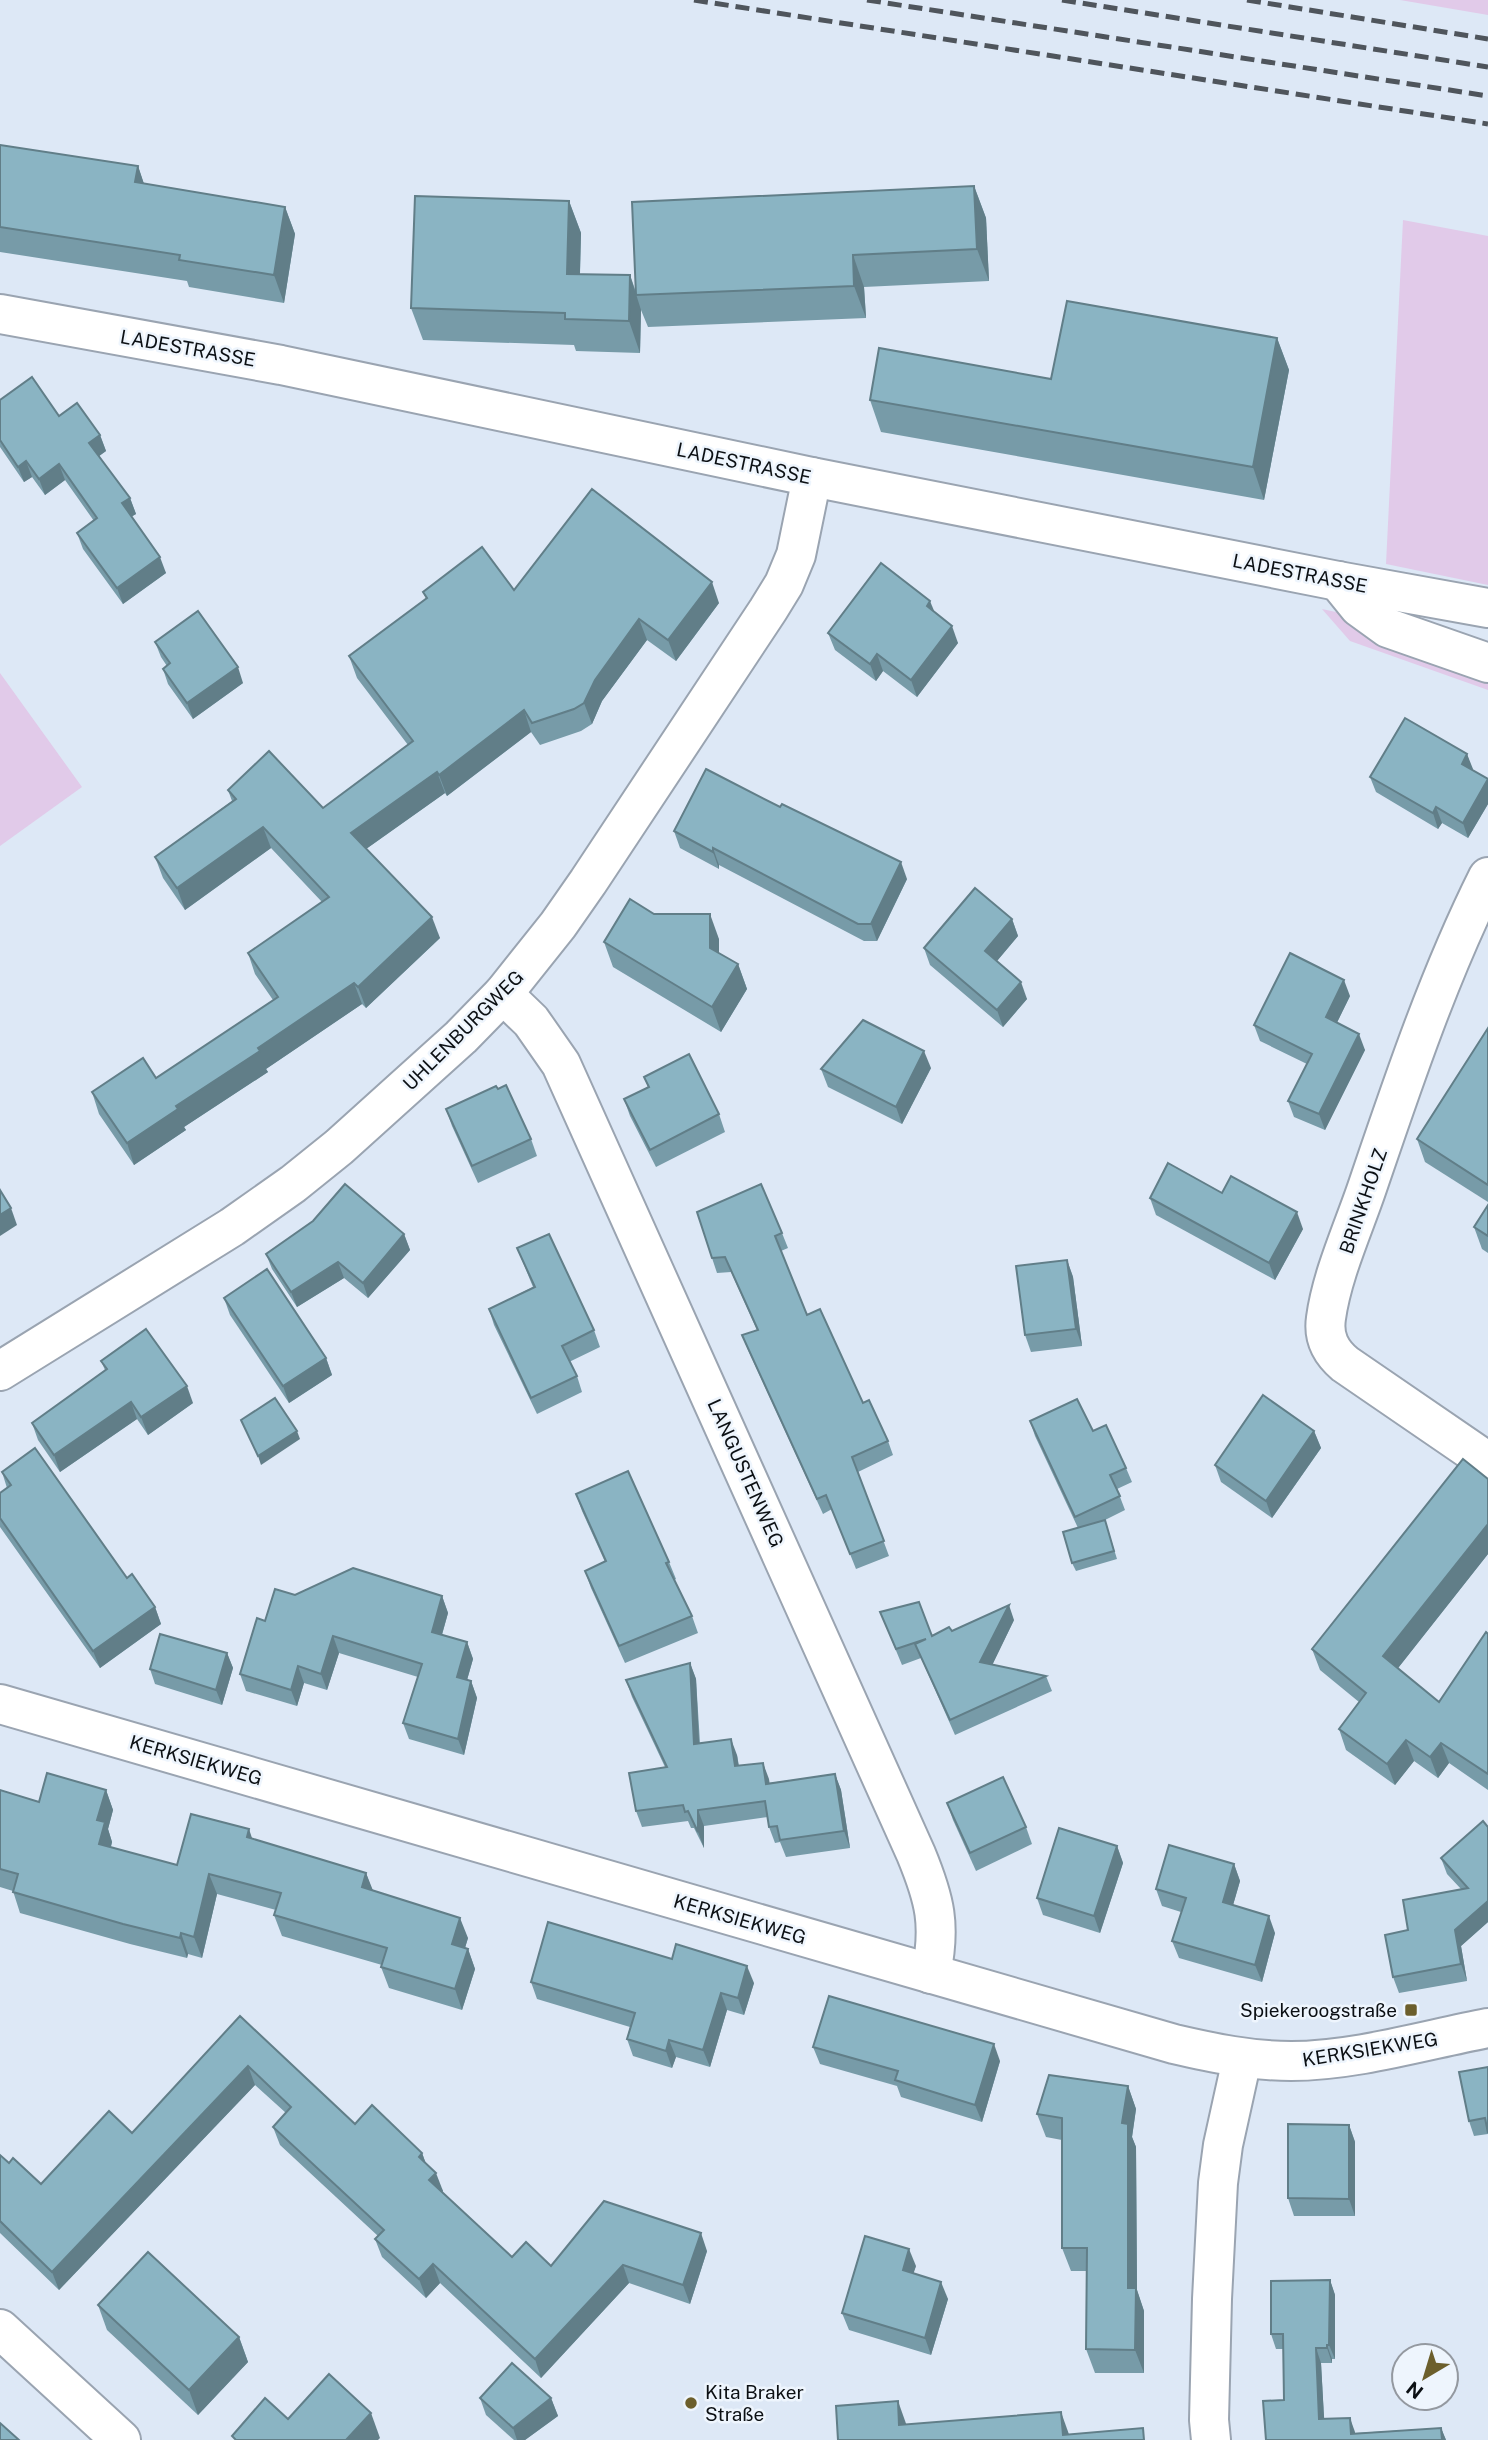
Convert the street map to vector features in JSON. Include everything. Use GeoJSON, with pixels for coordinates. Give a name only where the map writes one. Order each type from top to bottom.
{"type":"FeatureCollection","features":[{"type":"Feature","properties":{"kind":"street","name":"LADESTRASSE"},"geometry":{"type":"LineString","coordinates":[[0,314],[281,365],[812,477],[1488,608]]}},
{"type":"Feature","properties":{"kind":"street","name":"UHLENBURGWEG"},"geometry":{"type":"LineString","coordinates":[[0,1371],[232,1227],[293,1184],[422,1074],[503,994],[588,882],[784,584],[796,555],[812,477]]}},
{"type":"Feature","properties":{"kind":"street"},"geometry":{"type":"LineString","coordinates":[[1338,581],[1359,607],[1388,628],[1488,663]]}},
{"type":"Feature","properties":{"kind":"street","name":"BRINKHOLZ"},"geometry":{"type":"LineString","coordinates":[[1488,877],[1445,976],[1402,1087],[1335,1282],[1325,1320],[1327,1339],[1333,1353],[1345,1364],[1488,1462]]}},
{"type":"Feature","properties":{"kind":"street","name":"LANGUSTENWEG"},"geometry":{"type":"LineString","coordinates":[[503,994],[531,1021],[561,1064],[916,1854],[936,1915],[936,1947],[931,1974]]}},
{"type":"Feature","properties":{"kind":"street","name":"KERKSIEKWEG"},"geometry":{"type":"LineString","coordinates":[[0,1703],[1174,2044],[1242,2059],[1293,2061],[1350,2056],[1488,2028]]}},
{"type":"Feature","properties":{"kind":"street"},"geometry":{"type":"LineString","coordinates":[[1211,2440],[1209,2420],[1212,2299],[1218,2183],[1223,2145],[1242,2059]]}},
{"type":"Feature","properties":{"kind":"street"},"geometry":{"type":"LineString","coordinates":[[0,2329],[121,2440]]}},
{"type":"Feature","properties":{"kind":"shaded area"},"geometry":{"type":"Polygon","coordinates":[[[1400,0],[1488,0],[1488,15],[1400,0]]]}},
{"type":"Feature","properties":{"kind":"shaded area"},"geometry":{"type":"Polygon","coordinates":[[[1403,220],[1488,236],[1488,585],[1386,564],[1403,220]]]}},
{"type":"Feature","properties":{"kind":"shaded area"},"geometry":{"type":"Polygon","coordinates":[[[1322,609],[1488,645],[1488,690],[1350,641],[1322,609]]]}},
{"type":"Feature","properties":{"kind":"shaded area"},"geometry":{"type":"Polygon","coordinates":[[[0,673],[82,787],[0,846],[0,673]]]}},
{"type":"Feature","properties":{"kind":"building"},"geometry":{"type":"Polygon","coordinates":[[[0,145],[138,166],[135,182],[285,207],[274,275],[179,260],[180,255],[0,227],[0,145]]]}},
{"type":"Feature","properties":{"kind":"building"},"geometry":{"type":"Polygon","coordinates":[[[974,186],[977,249],[853,255],[854,286],[636,295],[632,202],[974,186]]]}},
{"type":"Feature","properties":{"kind":"building"},"geometry":{"type":"Polygon","coordinates":[[[415,196],[569,201],[567,274],[630,275],[629,321],[565,319],[565,313],[411,308],[415,196]]]}},
{"type":"Feature","properties":{"kind":"building"},"geometry":{"type":"Polygon","coordinates":[[[1067,301],[1277,338],[1253,467],[870,400],[879,348],[1051,379],[1067,301]]]}},
{"type":"Feature","properties":{"kind":"building"},"geometry":{"type":"Polygon","coordinates":[[[32,377],[59,416],[77,403],[100,435],[89,443],[130,498],[122,503],[160,557],[117,588],[77,533],[97,518],[59,464],[39,479],[26,461],[18,467],[0,440],[0,400],[32,377]]]}},
{"type":"Feature","properties":{"kind":"building"},"geometry":{"type":"Polygon","coordinates":[[[592,489],[712,582],[668,640],[639,619],[595,680],[584,703],[532,723],[524,710],[439,775],[437,772],[351,833],[432,917],[358,987],[354,983],[258,1048],[260,1051],[176,1106],[178,1109],[127,1143],[92,1092],[143,1058],[156,1078],[278,997],[248,953],[329,897],[263,827],[177,888],[155,857],[236,799],[228,790],[269,751],[323,808],[413,741],[349,656],[427,598],[423,592],[482,547],[514,590],[592,489]]]}},
{"type":"Feature","properties":{"kind":"building"},"geometry":{"type":"Polygon","coordinates":[[[881,563],[930,601],[927,606],[952,626],[911,680],[877,654],[870,664],[828,633],[881,563]]]}},
{"type":"Feature","properties":{"kind":"building"},"geometry":{"type":"Polygon","coordinates":[[[198,611],[238,667],[187,703],[163,669],[170,663],[155,642],[198,611]]]}},
{"type":"Feature","properties":{"kind":"building"},"geometry":{"type":"Polygon","coordinates":[[[1405,718],[1467,754],[1462,764],[1488,779],[1463,823],[1436,807],[1433,813],[1370,777],[1405,718]]]}},
{"type":"Feature","properties":{"kind":"building"},"geometry":{"type":"Polygon","coordinates":[[[706,769],[780,807],[782,804],[901,862],[871,924],[858,924],[713,848],[713,852],[674,831],[706,769]]]}},
{"type":"Feature","properties":{"kind":"building"},"geometry":{"type":"Polygon","coordinates":[[[975,888],[1012,919],[985,951],[1021,982],[997,1010],[924,948],[975,888]]]}},
{"type":"Feature","properties":{"kind":"building"},"geometry":{"type":"Polygon","coordinates":[[[630,899],[654,914],[710,914],[710,948],[738,964],[712,1007],[604,942],[630,899]]]}},
{"type":"Feature","properties":{"kind":"building"},"geometry":{"type":"Polygon","coordinates":[[[1290,953],[1344,980],[1326,1017],[1359,1034],[1319,1114],[1288,1101],[1312,1054],[1254,1025],[1290,953]]]}},
{"type":"Feature","properties":{"kind":"building"},"geometry":{"type":"Polygon","coordinates":[[[863,1020],[924,1051],[896,1107],[821,1069],[863,1020]]]}},
{"type":"Feature","properties":{"kind":"building"},"geometry":{"type":"Polygon","coordinates":[[[1488,1028],[1488,1185],[1417,1139],[1488,1028]]]}},
{"type":"Feature","properties":{"kind":"building"},"geometry":{"type":"Polygon","coordinates":[[[689,1054],[719,1114],[650,1150],[624,1099],[649,1087],[644,1077],[689,1054]]]}},
{"type":"Feature","properties":{"kind":"building"},"geometry":{"type":"Polygon","coordinates":[[[506,1085],[531,1139],[472,1166],[446,1109],[496,1086],[498,1089],[506,1085]]]}},
{"type":"Feature","properties":{"kind":"building"},"geometry":{"type":"Polygon","coordinates":[[[1168,1163],[1222,1193],[1231,1176],[1297,1212],[1269,1263],[1150,1198],[1168,1163]]]}},
{"type":"Feature","properties":{"kind":"building"},"geometry":{"type":"Polygon","coordinates":[[[345,1184],[404,1234],[363,1283],[338,1262],[291,1292],[266,1254],[313,1221],[345,1184]]]}},
{"type":"Feature","properties":{"kind":"building"},"geometry":{"type":"Polygon","coordinates":[[[761,1184],[782,1233],[775,1236],[807,1315],[820,1309],[863,1403],[869,1400],[888,1441],[852,1457],[884,1541],[850,1554],[826,1495],[817,1499],[742,1335],[758,1330],[725,1257],[712,1258],[697,1212],[761,1184]]]}},
{"type":"Feature","properties":{"kind":"building"},"geometry":{"type":"Polygon","coordinates":[[[0,1190],[11,1208],[0,1215],[0,1190]]]}},
{"type":"Feature","properties":{"kind":"building"},"geometry":{"type":"Polygon","coordinates":[[[1488,1205],[1488,1236],[1474,1227],[1488,1205]]]}},
{"type":"Feature","properties":{"kind":"building"},"geometry":{"type":"Polygon","coordinates":[[[549,1234],[594,1330],[562,1346],[577,1376],[531,1398],[489,1309],[535,1287],[517,1248],[549,1234]]]}},
{"type":"Feature","properties":{"kind":"building"},"geometry":{"type":"Polygon","coordinates":[[[1067,1260],[1076,1329],[1025,1335],[1016,1266],[1067,1260]]]}},
{"type":"Feature","properties":{"kind":"building"},"geometry":{"type":"Polygon","coordinates":[[[267,1269],[326,1358],[283,1386],[224,1298],[267,1269]]]}},
{"type":"Feature","properties":{"kind":"building"},"geometry":{"type":"Polygon","coordinates":[[[146,1329],[187,1386],[141,1417],[131,1402],[54,1455],[32,1423],[107,1369],[101,1361],[146,1329]]]}},
{"type":"Feature","properties":{"kind":"building"},"geometry":{"type":"Polygon","coordinates":[[[1263,1395],[1314,1431],[1266,1501],[1215,1465],[1263,1395]]]}},
{"type":"Feature","properties":{"kind":"building"},"geometry":{"type":"Polygon","coordinates":[[[275,1398],[297,1431],[258,1456],[241,1420],[275,1398]]]}},
{"type":"Feature","properties":{"kind":"building"},"geometry":{"type":"Polygon","coordinates":[[[1077,1399],[1093,1431],[1106,1425],[1126,1468],[1110,1475],[1120,1496],[1075,1517],[1030,1421],[1077,1399]]]}},
{"type":"Feature","properties":{"kind":"building"},"geometry":{"type":"Polygon","coordinates":[[[35,1448],[127,1578],[132,1574],[155,1607],[93,1651],[0,1518],[0,1493],[11,1485],[2,1472],[35,1448]]]}},
{"type":"Feature","properties":{"kind":"building"},"geometry":{"type":"Polygon","coordinates":[[[1463,1459],[1488,1479],[1488,1524],[1383,1656],[1439,1702],[1486,1632],[1488,1634],[1488,1774],[1441,1743],[1430,1757],[1406,1740],[1387,1764],[1339,1729],[1366,1693],[1312,1649],[1463,1459]]]}},
{"type":"Feature","properties":{"kind":"building"},"geometry":{"type":"Polygon","coordinates":[[[628,1471],[669,1562],[666,1563],[692,1616],[619,1646],[585,1571],[606,1561],[576,1494],[628,1471]]]}},
{"type":"Feature","properties":{"kind":"building"},"geometry":{"type":"Polygon","coordinates":[[[1105,1520],[1114,1551],[1072,1563],[1063,1532],[1105,1520]]]}},
{"type":"Feature","properties":{"kind":"building"},"geometry":{"type":"Polygon","coordinates":[[[353,1568],[442,1596],[432,1632],[467,1642],[457,1677],[471,1681],[458,1739],[403,1723],[422,1664],[333,1636],[321,1674],[298,1666],[291,1690],[240,1674],[257,1618],[265,1621],[275,1589],[295,1595],[353,1568]]]}},
{"type":"Feature","properties":{"kind":"building"},"geometry":{"type":"Polygon","coordinates":[[[919,1602],[932,1636],[949,1627],[952,1631],[1009,1605],[980,1662],[1046,1676],[950,1720],[915,1644],[926,1639],[896,1649],[880,1612],[919,1602]]]}},
{"type":"Feature","properties":{"kind":"building"},"geometry":{"type":"Polygon","coordinates":[[[160,1634],[227,1653],[216,1690],[150,1669],[160,1634]]]}},
{"type":"Feature","properties":{"kind":"building"},"geometry":{"type":"Polygon","coordinates":[[[690,1663],[694,1744],[731,1739],[735,1766],[763,1763],[766,1784],[835,1774],[844,1831],[780,1840],[777,1826],[769,1827],[765,1801],[698,1810],[698,1832],[683,1805],[636,1811],[629,1773],[667,1767],[626,1680],[690,1663]]]}},
{"type":"Feature","properties":{"kind":"building"},"geometry":{"type":"Polygon","coordinates":[[[47,1773],[106,1790],[97,1820],[105,1822],[99,1844],[177,1865],[191,1814],[249,1829],[247,1837],[366,1873],[362,1887],[460,1918],[452,1944],[468,1949],[455,1989],[381,1967],[387,1948],[274,1915],[281,1893],[209,1874],[194,1937],[181,1933],[180,1938],[123,1924],[13,1892],[18,1874],[0,1869],[0,1790],[39,1802],[47,1773]]]}},
{"type":"Feature","properties":{"kind":"building"},"geometry":{"type":"Polygon","coordinates":[[[1003,1777],[1026,1827],[970,1853],[947,1803],[1003,1777]]]}},
{"type":"Feature","properties":{"kind":"building"},"geometry":{"type":"Polygon","coordinates":[[[1483,1821],[1488,1827],[1488,1901],[1455,1930],[1461,1964],[1393,1977],[1385,1935],[1408,1930],[1403,1900],[1468,1888],[1441,1858],[1483,1821]]]}},
{"type":"Feature","properties":{"kind":"building"},"geometry":{"type":"Polygon","coordinates":[[[1059,1828],[1117,1846],[1094,1916],[1037,1898],[1059,1828]]]}},
{"type":"Feature","properties":{"kind":"building"},"geometry":{"type":"Polygon","coordinates":[[[1169,1845],[1234,1864],[1223,1902],[1269,1916],[1255,1965],[1172,1941],[1186,1898],[1156,1889],[1169,1845]]]}},
{"type":"Feature","properties":{"kind":"building"},"geometry":{"type":"Polygon","coordinates":[[[548,1922],[672,1959],[676,1944],[747,1966],[738,1998],[721,1993],[703,2050],[669,2040],[666,2051],[627,2039],[635,2013],[531,1982],[548,1922]]]}},
{"type":"Feature","properties":{"kind":"building"},"geometry":{"type":"Polygon","coordinates":[[[829,1996],[994,2044],[975,2105],[895,2080],[898,2071],[813,2047],[829,1996]]]}},
{"type":"Feature","properties":{"kind":"building"},"geometry":{"type":"Polygon","coordinates":[[[240,2016],[355,2124],[372,2105],[422,2153],[419,2157],[436,2173],[429,2180],[512,2257],[526,2242],[551,2266],[604,2201],[701,2233],[683,2285],[623,2265],[535,2359],[433,2264],[419,2279],[375,2239],[384,2230],[273,2127],[291,2107],[248,2066],[52,2272],[0,2221],[0,2155],[9,2163],[13,2158],[41,2184],[109,2111],[132,2133],[240,2016]]]}},
{"type":"Feature","properties":{"kind":"building"},"geometry":{"type":"Polygon","coordinates":[[[1488,2067],[1488,2133],[1485,2118],[1469,2121],[1459,2072],[1488,2067]]]}},
{"type":"Feature","properties":{"kind":"building"},"geometry":{"type":"Polygon","coordinates":[[[1049,2075],[1128,2086],[1122,2123],[1128,2124],[1128,2288],[1136,2288],[1135,2350],[1086,2349],[1087,2248],[1062,2248],[1062,2118],[1037,2114],[1049,2075]]]}},
{"type":"Feature","properties":{"kind":"building"},"geometry":{"type":"Polygon","coordinates":[[[1288,2124],[1349,2125],[1349,2199],[1288,2198],[1288,2124]]]}},
{"type":"Feature","properties":{"kind":"building"},"geometry":{"type":"Polygon","coordinates":[[[865,2236],[909,2249],[903,2270],[941,2282],[925,2338],[842,2313],[865,2236]]]}},
{"type":"Feature","properties":{"kind":"building"},"geometry":{"type":"Polygon","coordinates":[[[148,2252],[239,2337],[189,2390],[98,2305],[148,2252]]]}},
{"type":"Feature","properties":{"kind":"building"},"geometry":{"type":"Polygon","coordinates":[[[1330,2280],[1329,2345],[1327,2348],[1316,2348],[1319,2419],[1350,2418],[1351,2434],[1441,2428],[1442,2440],[1266,2440],[1263,2401],[1284,2400],[1283,2334],[1271,2334],[1271,2281],[1330,2280]]]}},
{"type":"Feature","properties":{"kind":"building"},"geometry":{"type":"Polygon","coordinates":[[[512,2363],[551,2398],[513,2428],[480,2398],[512,2363]]]}},
{"type":"Feature","properties":{"kind":"building"},"geometry":{"type":"Polygon","coordinates":[[[329,2374],[371,2413],[346,2440],[236,2440],[232,2436],[265,2398],[288,2419],[329,2374]]]}},
{"type":"Feature","properties":{"kind":"building"},"geometry":{"type":"Polygon","coordinates":[[[898,2401],[899,2425],[1061,2412],[1063,2435],[1143,2428],[1144,2440],[838,2440],[836,2406],[898,2401]]]}},
{"type":"Feature","properties":{"kind":"building"},"geometry":{"type":"Polygon","coordinates":[[[0,2423],[19,2440],[0,2440],[0,2423]]]}},
{"type":"Feature","properties":{"kind":"railway"},"geometry":{"type":"LineString","coordinates":[[694,0],[1488,124]]}},
{"type":"Feature","properties":{"kind":"railway"},"geometry":{"type":"LineString","coordinates":[[867,0],[1488,96]]}},
{"type":"Feature","properties":{"kind":"railway"},"geometry":{"type":"LineString","coordinates":[[1062,0],[1488,67]]}},
{"type":"Feature","properties":{"kind":"railway"},"geometry":{"type":"LineString","coordinates":[[1247,0],[1488,39]]}},
{"type":"Feature","properties":{"kind":"place","name":"Spiekeroogstraße"},"geometry":{"type":"Point","coordinates":[1411,2010]}},
{"type":"Feature","properties":{"kind":"place","name":"Kita Braker Straße"},"geometry":{"type":"Point","coordinates":[691,2403]}}]}
